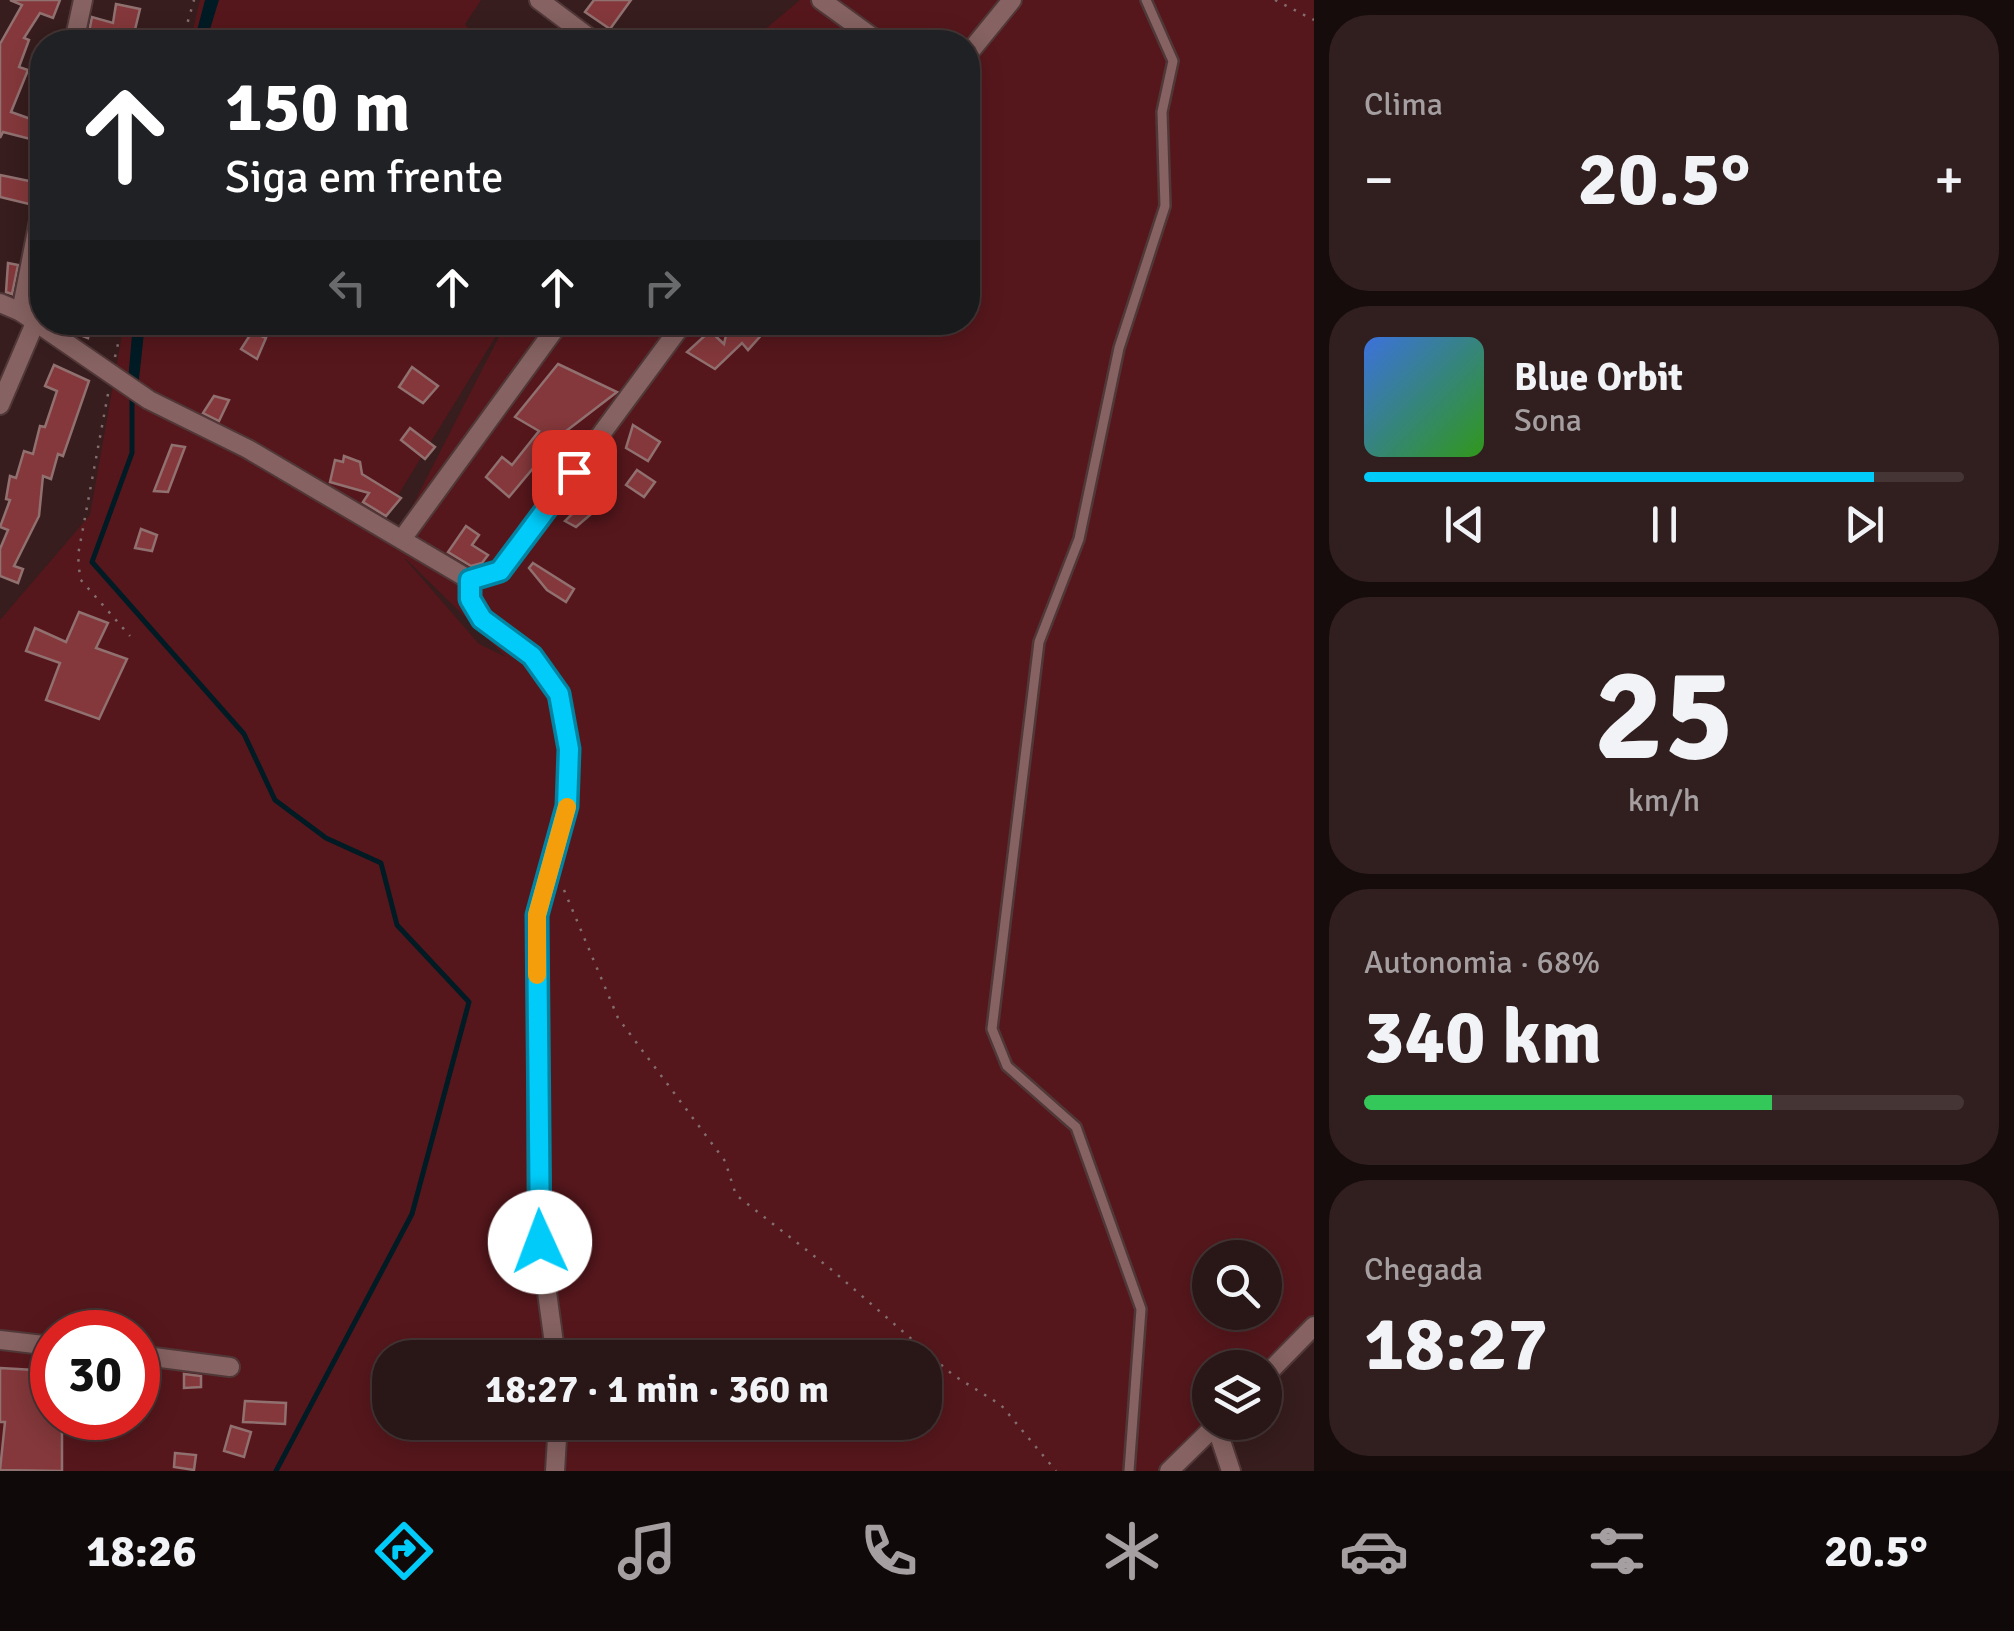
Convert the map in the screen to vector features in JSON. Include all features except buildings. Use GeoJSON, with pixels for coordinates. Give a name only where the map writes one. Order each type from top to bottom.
{"type":"FeatureCollection","features":[{"type":"Feature","properties":{"kind":"street"},"geometry":{"type":"LineString","coordinates":[[76,30],[82,0]]}},
{"type":"Feature","properties":{"kind":"street"},"geometry":{"type":"LineString","coordinates":[[539,0],[578,30]]}},
{"type":"Feature","properties":{"kind":"street"},"geometry":{"type":"LineString","coordinates":[[821,0],[862,30]]}},
{"type":"Feature","properties":{"kind":"street"},"geometry":{"type":"LineString","coordinates":[[980,39],[1012,0]]}},
{"type":"Feature","properties":{"kind":"street"},"geometry":{"type":"LineString","coordinates":[[0,405],[30,302]]}},
{"type":"Feature","properties":{"kind":"street"},"geometry":{"type":"LineString","coordinates":[[0,303],[28,318]]}},
{"type":"Feature","properties":{"kind":"street"},"geometry":{"type":"LineString","coordinates":[[53,335],[111,374],[470,580],[500,571],[674,335]]}},
{"type":"Feature","properties":{"kind":"street"},"geometry":{"type":"LineString","coordinates":[[402,538],[550,335]]}},
{"type":"Feature","properties":{"kind":"street"},"geometry":{"type":"LineString","coordinates":[[470,580],[470,599],[482,619],[532,656],[559,694],[570,782],[537,915],[537,1219],[554,1340]]}},
{"type":"Feature","properties":{"kind":"street"},"geometry":{"type":"LineString","coordinates":[[1282,1359],[1314,1326]]}},
{"type":"Feature","properties":{"kind":"street"},"geometry":{"type":"LineString","coordinates":[[0,1340],[30,1343]]}},
{"type":"Feature","properties":{"kind":"street"},"geometry":{"type":"LineString","coordinates":[[160,1358],[230,1367]]}},
{"type":"Feature","properties":{"kind":"street"},"geometry":{"type":"LineString","coordinates":[[556,1471],[557,1440]]}},
{"type":"Feature","properties":{"kind":"street"},"geometry":{"type":"LineString","coordinates":[[1169,1471],[1201,1440]]}},
{"type":"Feature","properties":{"kind":"street"},"geometry":{"type":"LineString","coordinates":[[1221,1440],[1230,1471]]}},
{"type":"Feature","properties":{"kind":"lane"},"geometry":{"type":"LineString","coordinates":[[1129,1471],[1141,1309],[1076,1127],[1007,1066],[992,1030],[1039,642],[1079,540],[1119,348],[1165,206],[1162,112],[1173,61],[1146,0]]}},
{"type":"Feature","properties":{"kind":"path"},"geometry":{"type":"LineString","coordinates":[[185,30],[194,0]]}},
{"type":"Feature","properties":{"kind":"path"},"geometry":{"type":"LineString","coordinates":[[1275,0],[1314,20]]}},
{"type":"Feature","properties":{"kind":"path"},"geometry":{"type":"LineString","coordinates":[[120,335],[78,555],[80,579],[130,636]]}},
{"type":"Feature","properties":{"kind":"path"},"geometry":{"type":"LineString","coordinates":[[548,868],[618,1018],[725,1162],[736,1196],[832,1270],[952,1375],[1000,1405],[1056,1471]]}},
{"type":"Feature","properties":{"kind":"shaded area"},"geometry":{"type":"Polygon","coordinates":[[[200,0],[481,0],[465,24],[469,30],[193,30],[200,0]]]}},
{"type":"Feature","properties":{"kind":"shaded area"},"geometry":{"type":"Polygon","coordinates":[[[800,0],[1314,0],[1314,1323],[1282,1352],[1192,1350],[1193,1440],[1163,1471],[0,1471],[0,620],[90,515],[122,335],[497,335],[384,518],[393,544],[500,335],[980,335],[980,30],[764,30],[800,0]],[[405,559],[479,644],[506,657],[405,559]]]}},
{"type":"Feature","properties":{"kind":"water"},"geometry":{"type":"Polygon","coordinates":[[[205,0],[219,0],[210,30],[197,30],[205,0]]]}},
{"type":"Feature","properties":{"kind":"water"},"geometry":{"type":"Polygon","coordinates":[[[132,335],[144,335],[138,389],[128,381],[132,335]]]}},
{"type":"Feature","properties":{"kind":"waterway"},"geometry":{"type":"LineString","coordinates":[[132,396],[132,453],[92,562],[244,734],[275,800],[326,838],[381,863],[397,925],[469,1002],[412,1214],[276,1471]]}},
{"type":"Feature","properties":{"kind":"slow traffic"},"geometry":{"type":"LineString","coordinates":[[537,975],[537,915],[567,807]]}},
{"type":"Feature","properties":{"kind":"route"},"geometry":{"type":"LineString","coordinates":[[540,1242],[537,915],[567,806],[569,749],[559,694],[532,656],[482,619],[469,591],[470,580],[494,576],[500,571],[574,472]]}}]}
